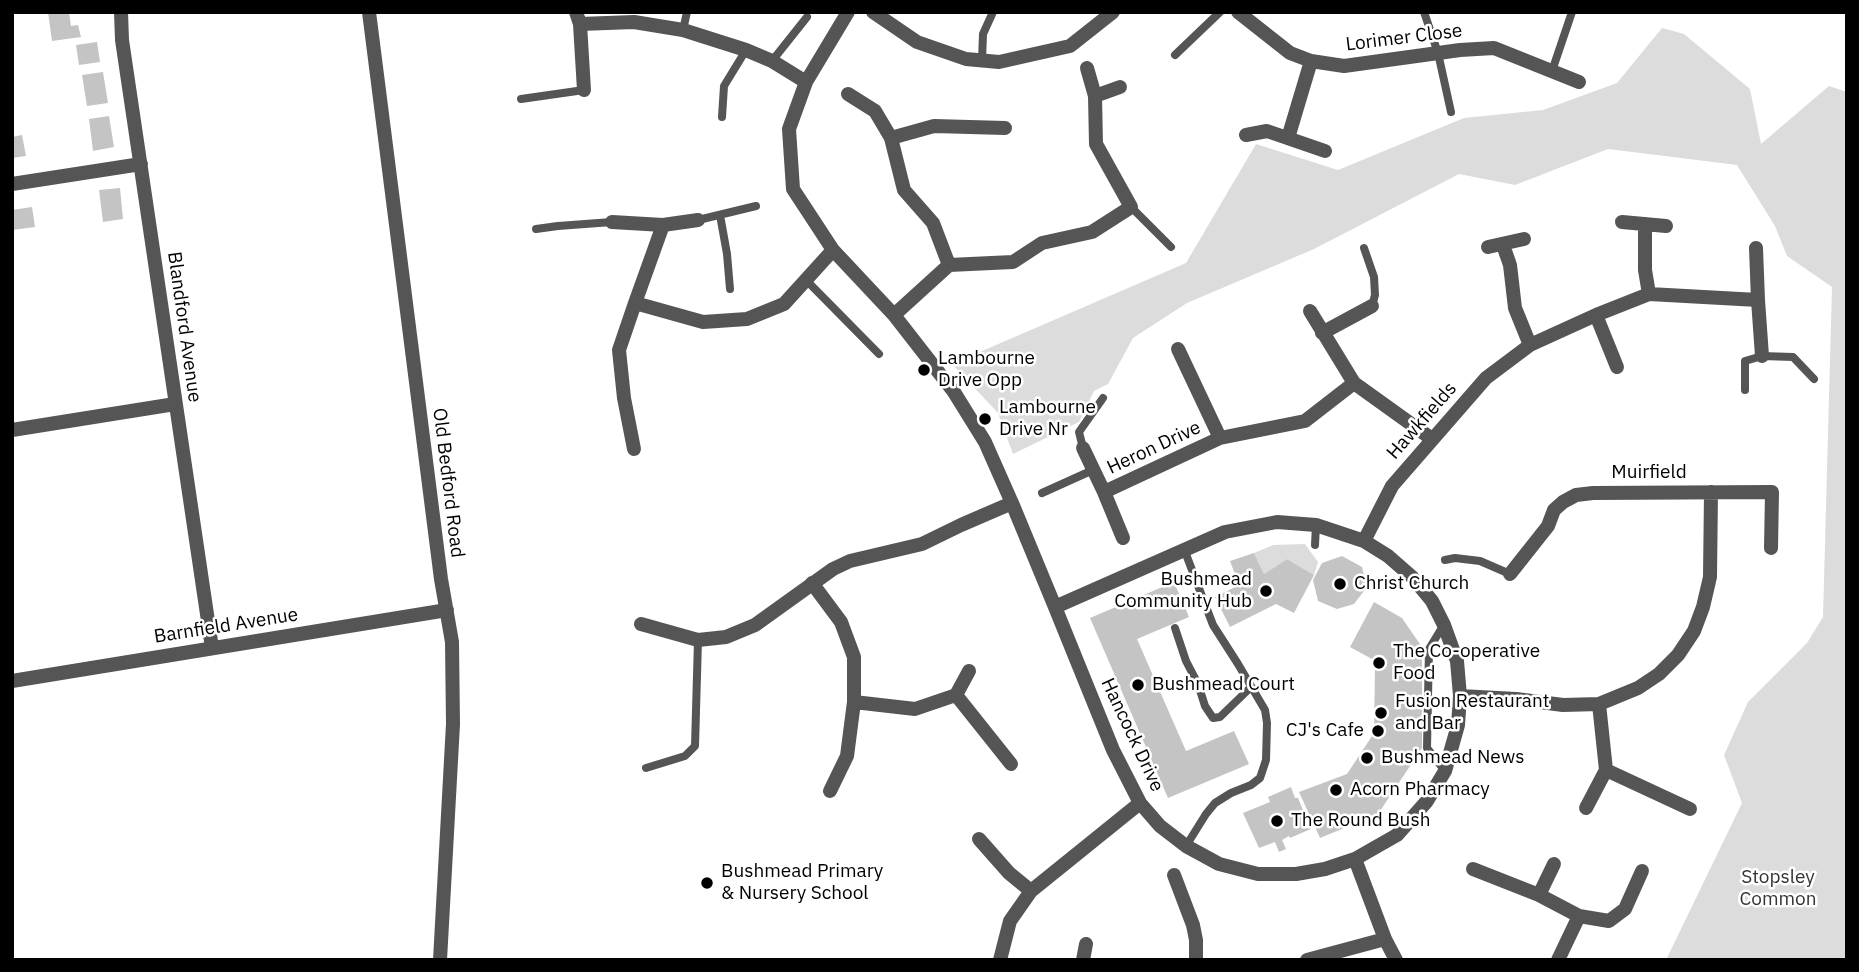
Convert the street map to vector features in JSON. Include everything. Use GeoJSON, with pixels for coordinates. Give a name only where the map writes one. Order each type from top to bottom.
{"type":"FeatureCollection","features":[{"type":"Feature","properties":{"kind":"street","name":"Blandford Avenue"},"geometry":{"type":"LineString","coordinates":[[121,12],[122,40],[212,648]]}},
{"type":"Feature","properties":{"kind":"street","name":"Old Bedford Road"},"geometry":{"type":"LineString","coordinates":[[369,12],[438,555],[452,642],[453,724],[440,960]]}},
{"type":"Feature","properties":{"kind":"street","name":"Hancock Drive"},"geometry":{"type":"LineString","coordinates":[[848,12],[806,82],[789,129],[793,189],[833,250],[894,315],[954,392],[985,442],[1113,750],[1140,803],[1160,826],[1186,846],[1219,864],[1258,874],[1296,874],[1325,869],[1355,859],[1397,835],[1427,801],[1445,771],[1458,725],[1460,696],[1457,661],[1432,601],[1412,577],[1388,556],[1364,541],[1316,525],[1277,522],[1225,532],[1055,607]]}},
{"type":"Feature","properties":{"kind":"street"},"geometry":{"type":"LineString","coordinates":[[873,12],[917,42],[966,59],[999,62],[1070,46],[1113,12]]}},
{"type":"Feature","properties":{"kind":"street","name":"Lorimer Close"},"geometry":{"type":"LineString","coordinates":[[1238,12],[1290,53],[1311,61],[1344,66],[1494,48],[1579,82]]}},
{"type":"Feature","properties":{"kind":"street"},"geometry":{"type":"LineString","coordinates":[[584,90],[578,18],[634,22],[683,30],[746,50],[772,61],[806,82]]}},
{"type":"Feature","properties":{"kind":"street"},"geometry":{"type":"LineString","coordinates":[[1288,138],[1311,61]]}},
{"type":"Feature","properties":{"kind":"street"},"geometry":{"type":"LineString","coordinates":[[894,315],[949,265],[1013,262],[1042,243],[1092,232],[1131,207],[1096,144],[1095,96],[1087,68]]}},
{"type":"Feature","properties":{"kind":"street"},"geometry":{"type":"LineString","coordinates":[[1095,96],[1120,87]]}},
{"type":"Feature","properties":{"kind":"street"},"geometry":{"type":"LineString","coordinates":[[848,94],[875,111],[891,138],[904,190],[933,223],[949,265]]}},
{"type":"Feature","properties":{"kind":"street"},"geometry":{"type":"LineString","coordinates":[[891,138],[934,126],[1005,128]]}},
{"type":"Feature","properties":{"kind":"street"},"geometry":{"type":"LineString","coordinates":[[1246,135],[1267,131],[1325,151]]}},
{"type":"Feature","properties":{"kind":"street"},"geometry":{"type":"LineString","coordinates":[[12,184],[141,164]]}},
{"type":"Feature","properties":{"kind":"street"},"geometry":{"type":"LineString","coordinates":[[612,222],[663,225],[698,220]]}},
{"type":"Feature","properties":{"kind":"street"},"geometry":{"type":"LineString","coordinates":[[1622,222],[1667,226]]}},
{"type":"Feature","properties":{"kind":"street"},"geometry":{"type":"LineString","coordinates":[[1645,224],[1645,270],[1649,293]]}},
{"type":"Feature","properties":{"kind":"street"},"geometry":{"type":"LineString","coordinates":[[634,449],[624,398],[619,350],[663,225]]}},
{"type":"Feature","properties":{"kind":"street"},"geometry":{"type":"LineString","coordinates":[[1524,239],[1495,246],[1510,265],[1515,308],[1530,345]]}},
{"type":"Feature","properties":{"kind":"street"},"geometry":{"type":"LineString","coordinates":[[1756,248],[1762,356]]}},
{"type":"Feature","properties":{"kind":"street"},"geometry":{"type":"LineString","coordinates":[[635,303],[703,322],[747,319],[784,304],[833,250]]}},
{"type":"Feature","properties":{"kind":"street","name":"Hawkfields"},"geometry":{"type":"LineString","coordinates":[[1364,541],[1392,485],[1486,378],[1530,345],[1649,293],[1758,300]]}},
{"type":"Feature","properties":{"kind":"street"},"geometry":{"type":"LineString","coordinates":[[1322,333],[1372,306]]}},
{"type":"Feature","properties":{"kind":"street"},"geometry":{"type":"LineString","coordinates":[[1310,311],[1354,383],[1432,439]]}},
{"type":"Feature","properties":{"kind":"street"},"geometry":{"type":"LineString","coordinates":[[1595,315],[1618,368]]}},
{"type":"Feature","properties":{"kind":"street","name":"Heron Drive"},"geometry":{"type":"LineString","coordinates":[[1178,349],[1220,438]]}},
{"type":"Feature","properties":{"kind":"street","name":"Heron Drive"},"geometry":{"type":"LineString","coordinates":[[1104,492],[1220,438],[1304,421],[1354,383]]}},
{"type":"Feature","properties":{"kind":"street"},"geometry":{"type":"LineString","coordinates":[[12,430],[175,404]]}},
{"type":"Feature","properties":{"kind":"street","name":"Heron Drive"},"geometry":{"type":"LineString","coordinates":[[1083,448],[1123,538]]}},
{"type":"Feature","properties":{"kind":"street"},"geometry":{"type":"LineString","coordinates":[[1460,696],[1563,705],[1599,704],[1638,688],[1659,674],[1678,655],[1694,631],[1703,607],[1710,576],[1711,492]]}},
{"type":"Feature","properties":{"kind":"street","name":"Muirfield"},"geometry":{"type":"LineString","coordinates":[[1510,574],[1548,526],[1554,510],[1576,495],[1593,493],[1772,492],[1771,548]]}},
{"type":"Feature","properties":{"kind":"street"},"geometry":{"type":"LineString","coordinates":[[641,624],[698,640],[726,637],[755,625],[812,583],[850,561],[922,544],[1012,503]]}},
{"type":"Feature","properties":{"kind":"street"},"geometry":{"type":"LineString","coordinates":[[812,583],[841,622],[854,657],[855,702],[847,756],[830,791]]}},
{"type":"Feature","properties":{"kind":"street","name":"Barnfield Avenue"},"geometry":{"type":"LineString","coordinates":[[12,681],[447,610]]}},
{"type":"Feature","properties":{"kind":"street"},"geometry":{"type":"LineString","coordinates":[[855,702],[915,709],[956,695],[969,671]]}},
{"type":"Feature","properties":{"kind":"street"},"geometry":{"type":"LineString","coordinates":[[956,695],[1011,764]]}},
{"type":"Feature","properties":{"kind":"street"},"geometry":{"type":"LineString","coordinates":[[1586,808],[1605,770],[1599,704]]}},
{"type":"Feature","properties":{"kind":"street"},"geometry":{"type":"LineString","coordinates":[[1605,770],[1690,809]]}},
{"type":"Feature","properties":{"kind":"street"},"geometry":{"type":"LineString","coordinates":[[1000,960],[1010,921],[1031,891],[1140,803]]}},
{"type":"Feature","properties":{"kind":"street"},"geometry":{"type":"LineString","coordinates":[[979,839],[1009,873],[1031,891]]}},
{"type":"Feature","properties":{"kind":"street"},"geometry":{"type":"LineString","coordinates":[[1355,859],[1385,939],[1396,960]]}},
{"type":"Feature","properties":{"kind":"street"},"geometry":{"type":"LineString","coordinates":[[1539,895],[1554,864]]}},
{"type":"Feature","properties":{"kind":"street"},"geometry":{"type":"LineString","coordinates":[[1473,869],[1539,895],[1579,916],[1609,921],[1625,909],[1642,871]]}},
{"type":"Feature","properties":{"kind":"street"},"geometry":{"type":"LineString","coordinates":[[1174,875],[1195,932],[1196,960]]}},
{"type":"Feature","properties":{"kind":"street"},"geometry":{"type":"LineString","coordinates":[[1558,960],[1579,916]]}},
{"type":"Feature","properties":{"kind":"street"},"geometry":{"type":"LineString","coordinates":[[1307,960],[1385,939]]}},
{"type":"Feature","properties":{"kind":"street"},"geometry":{"type":"LineString","coordinates":[[1083,960],[1086,944]]}},
{"type":"Feature","properties":{"kind":"lane"},"geometry":{"type":"LineString","coordinates":[[683,30],[687,12]]}},
{"type":"Feature","properties":{"kind":"lane"},"geometry":{"type":"LineString","coordinates":[[982,61],[982,34],[993,12]]}},
{"type":"Feature","properties":{"kind":"lane"},"geometry":{"type":"LineString","coordinates":[[1175,55],[1220,12]]}},
{"type":"Feature","properties":{"kind":"lane"},"geometry":{"type":"LineString","coordinates":[[1424,12],[1438,53],[1451,112]]}},
{"type":"Feature","properties":{"kind":"lane"},"geometry":{"type":"LineString","coordinates":[[1552,71],[1572,12]]}},
{"type":"Feature","properties":{"kind":"lane"},"geometry":{"type":"LineString","coordinates":[[772,61],[807,17]]}},
{"type":"Feature","properties":{"kind":"lane"},"geometry":{"type":"LineString","coordinates":[[722,117],[724,86],[746,50]]}},
{"type":"Feature","properties":{"kind":"lane"},"geometry":{"type":"LineString","coordinates":[[521,99],[584,90]]}},
{"type":"Feature","properties":{"kind":"lane"},"geometry":{"type":"LineString","coordinates":[[698,220],[756,206]]}},
{"type":"Feature","properties":{"kind":"lane"},"geometry":{"type":"LineString","coordinates":[[1131,207],[1171,247]]}},
{"type":"Feature","properties":{"kind":"lane"},"geometry":{"type":"LineString","coordinates":[[720,215],[730,289]]}},
{"type":"Feature","properties":{"kind":"lane"},"geometry":{"type":"LineString","coordinates":[[536,229],[612,222]]}},
{"type":"Feature","properties":{"kind":"lane"},"geometry":{"type":"LineString","coordinates":[[1364,248],[1374,277],[1375,295],[1372,306]]}},
{"type":"Feature","properties":{"kind":"lane"},"geometry":{"type":"LineString","coordinates":[[806,281],[879,354]]}},
{"type":"Feature","properties":{"kind":"lane"},"geometry":{"type":"LineString","coordinates":[[1745,390],[1745,361],[1762,356],[1793,356],[1814,379]]}},
{"type":"Feature","properties":{"kind":"lane"},"geometry":{"type":"LineString","coordinates":[[1083,448],[1079,432],[1103,398]]}},
{"type":"Feature","properties":{"kind":"lane"},"geometry":{"type":"LineString","coordinates":[[1042,493],[1093,470]]}},
{"type":"Feature","properties":{"kind":"lane"},"geometry":{"type":"LineString","coordinates":[[1315,545],[1316,525]]}},
{"type":"Feature","properties":{"kind":"lane"},"geometry":{"type":"LineString","coordinates":[[1184,549],[1213,625],[1265,710],[1267,723],[1266,760],[1260,778],[1215,803],[1186,846]]}},
{"type":"Feature","properties":{"kind":"lane"},"geometry":{"type":"LineString","coordinates":[[1444,560],[1455,558],[1480,561],[1510,574]]}},
{"type":"Feature","properties":{"kind":"lane"},"geometry":{"type":"LineString","coordinates":[[1444,625],[1429,649],[1427,748],[1445,771]]}},
{"type":"Feature","properties":{"kind":"lane"},"geometry":{"type":"LineString","coordinates":[[1175,628],[1205,706],[1213,718],[1220,717],[1251,687]]}},
{"type":"Feature","properties":{"kind":"lane"},"geometry":{"type":"LineString","coordinates":[[646,768],[685,756],[695,746],[698,640]]}},
{"type":"Feature","properties":{"kind":"green space","name":"Stopsley Common"},"geometry":{"type":"Polygon","coordinates":[[[1662,28],[1684,34],[1750,89],[1761,144],[1829,86],[1847,92],[1847,960],[1666,960],[1742,803],[1724,755],[1748,702],[1807,643],[1823,617],[1832,287],[1787,256],[1775,226],[1737,165],[1608,149],[1515,185],[1459,174],[1314,249],[1187,303],[1133,338],[1108,384],[1094,391],[1079,422],[1013,454],[998,413],[952,364],[1186,263],[1256,144],[1338,170],[1464,118],[1543,110],[1617,83],[1662,28]]]}},
{"type":"Feature","properties":{"kind":"green space"},"geometry":{"type":"Polygon","coordinates":[[[1305,544],[1318,562],[1314,575],[1287,559],[1264,574],[1254,553],[1273,545],[1305,544]]]}},
{"type":"Feature","properties":{"kind":"building"},"geometry":{"type":"Polygon","coordinates":[[[48,12],[69,12],[71,26],[78,25],[81,37],[52,41],[48,12]]]}},
{"type":"Feature","properties":{"kind":"building"},"geometry":{"type":"Polygon","coordinates":[[[97,42],[100,62],[79,65],[76,45],[97,42]]]}},
{"type":"Feature","properties":{"kind":"building"},"geometry":{"type":"Polygon","coordinates":[[[103,72],[108,103],[87,106],[82,75],[103,72]]]}},
{"type":"Feature","properties":{"kind":"building"},"geometry":{"type":"Polygon","coordinates":[[[109,116],[114,147],[93,151],[89,119],[109,116]]]}},
{"type":"Feature","properties":{"kind":"building"},"geometry":{"type":"Polygon","coordinates":[[[22,135],[26,156],[12,158],[12,137],[22,135]]]}},
{"type":"Feature","properties":{"kind":"building"},"geometry":{"type":"Polygon","coordinates":[[[120,188],[123,219],[103,222],[99,190],[120,188]]]}},
{"type":"Feature","properties":{"kind":"building"},"geometry":{"type":"Polygon","coordinates":[[[32,207],[35,227],[12,230],[12,210],[32,207]]]}},
{"type":"Feature","properties":{"kind":"building","name":"Bushmead Community Hub"},"geometry":{"type":"Polygon","coordinates":[[[1254,553],[1264,574],[1287,559],[1314,575],[1294,613],[1276,604],[1230,627],[1215,597],[1239,585],[1230,561],[1254,553]]]}},
{"type":"Feature","properties":{"kind":"building","name":"Christ Church"},"geometry":{"type":"Polygon","coordinates":[[[1342,556],[1362,567],[1367,587],[1354,604],[1337,609],[1318,601],[1313,580],[1322,563],[1342,556]]]}},
{"type":"Feature","properties":{"kind":"building","name":"Bushmead Court"},"geometry":{"type":"Polygon","coordinates":[[[1174,582],[1189,617],[1137,639],[1186,751],[1234,731],[1249,764],[1168,798],[1090,618],[1174,582]]]}},
{"type":"Feature","properties":{"kind":"building"},"geometry":{"type":"Polygon","coordinates":[[[1374,602],[1402,618],[1422,647],[1422,748],[1378,814],[1320,838],[1299,792],[1347,774],[1374,733],[1375,667],[1372,659],[1350,647],[1374,602]]]}},
{"type":"Feature","properties":{"kind":"building","name":"The Round Bush"},"geometry":{"type":"Polygon","coordinates":[[[1291,787],[1311,829],[1282,840],[1286,849],[1279,852],[1275,842],[1259,848],[1243,813],[1270,802],[1268,797],[1291,787]]]}},
{"type":"Feature","properties":{"kind":"place","name":"Lambourne Drive Opp"},"geometry":{"type":"Point","coordinates":[924,370]}},
{"type":"Feature","properties":{"kind":"place","name":"Lambourne Drive Nr"},"geometry":{"type":"Point","coordinates":[985,419]}},
{"type":"Feature","properties":{"kind":"place","name":"Christ Church"},"geometry":{"type":"Point","coordinates":[1340,584]}},
{"type":"Feature","properties":{"kind":"place","name":"Bushmead Community Hub"},"geometry":{"type":"Point","coordinates":[1266,591]}},
{"type":"Feature","properties":{"kind":"place","name":"The Co-operative Food"},"geometry":{"type":"Point","coordinates":[1379,663]}},
{"type":"Feature","properties":{"kind":"place","name":"Bushmead Court"},"geometry":{"type":"Point","coordinates":[1138,685]}},
{"type":"Feature","properties":{"kind":"place","name":"Fusion Restaurant and Bar"},"geometry":{"type":"Point","coordinates":[1381,713]}},
{"type":"Feature","properties":{"kind":"place","name":"CJ's Cafe"},"geometry":{"type":"Point","coordinates":[1378,731]}},
{"type":"Feature","properties":{"kind":"place","name":"Bushmead News"},"geometry":{"type":"Point","coordinates":[1367,758]}},
{"type":"Feature","properties":{"kind":"place","name":"Acorn Pharmacy"},"geometry":{"type":"Point","coordinates":[1336,790]}},
{"type":"Feature","properties":{"kind":"place","name":"The Round Bush"},"geometry":{"type":"Point","coordinates":[1277,821]}},
{"type":"Feature","properties":{"kind":"place","name":"Bushmead Primary & Nursery School"},"geometry":{"type":"Point","coordinates":[707,883]}}]}
